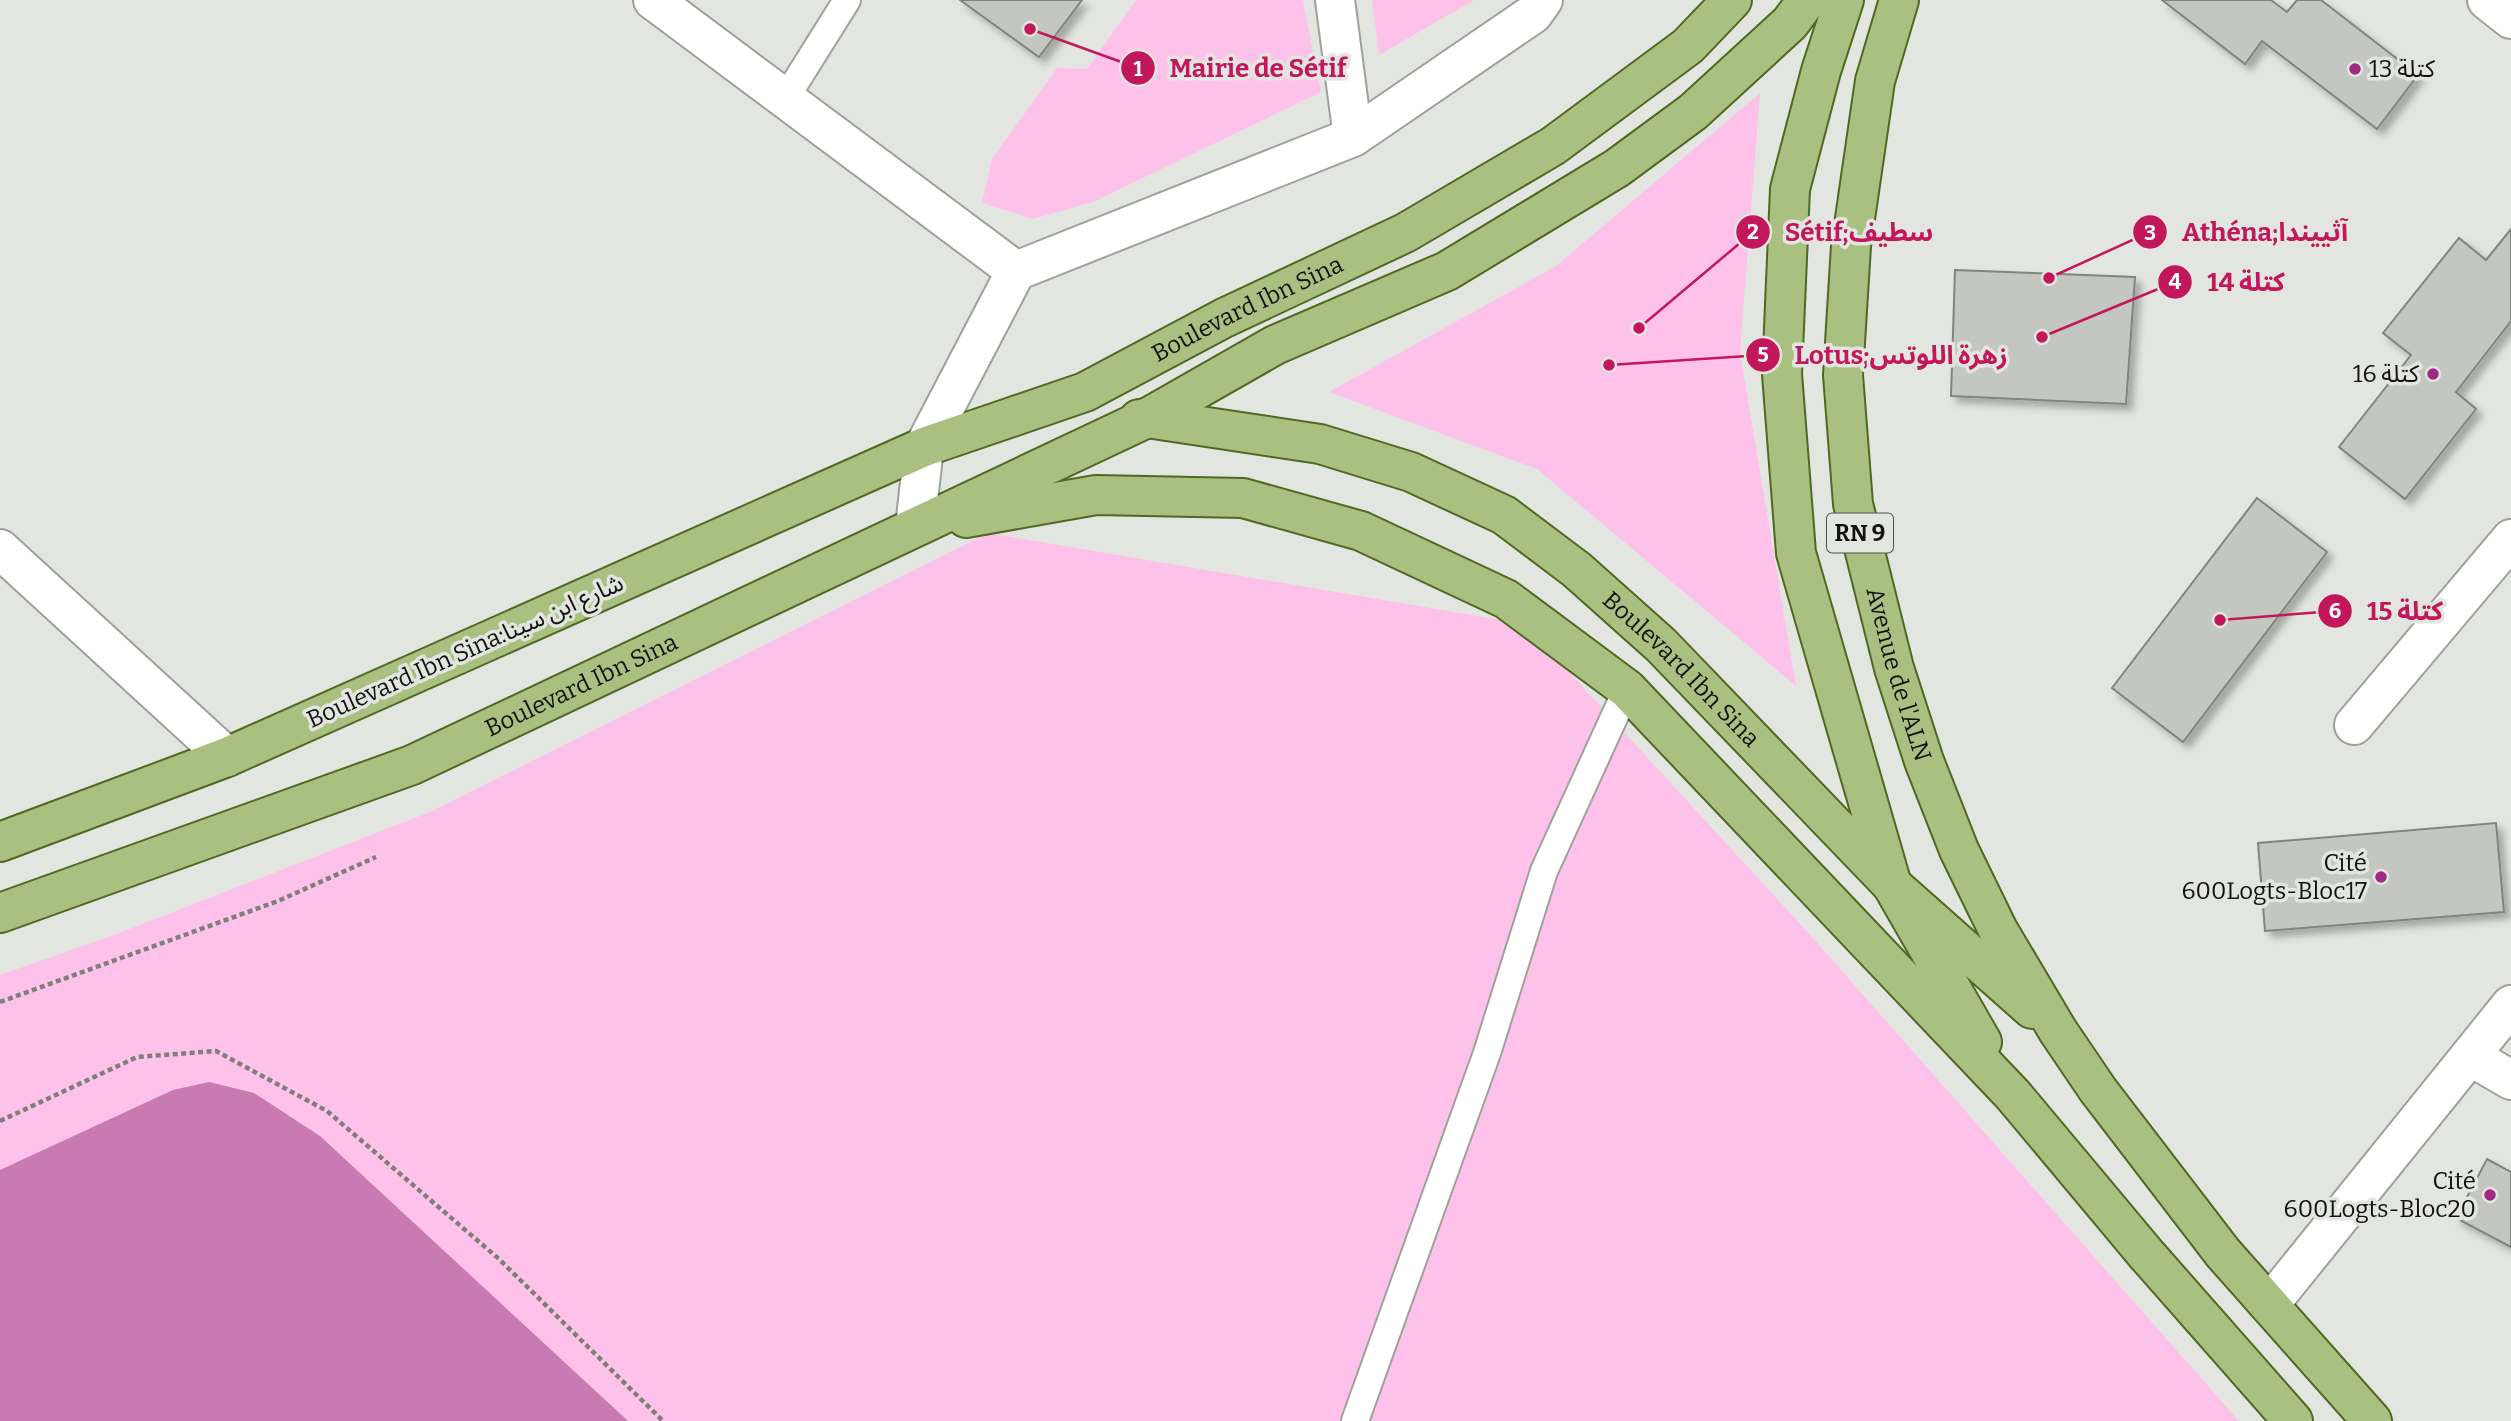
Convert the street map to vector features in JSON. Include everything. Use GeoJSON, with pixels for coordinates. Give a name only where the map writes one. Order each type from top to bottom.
{"type":"FeatureCollection","features":[{"type":"Feature","properties":{"kind":"main road","name":"Boulevard Ibn Sina"},"geometry":{"type":"LineString","coordinates":[[924,447],[1085,392],[1224,318],[1405,233],[1553,146],[1688,46],[1732,0]]}},
{"type":"Feature","properties":{"kind":"main road","name":"Boulevard Ibn Sina"},"geometry":{"type":"LineString","coordinates":[[0,913],[412,765],[1147,418],[1275,345],[1447,271],[1617,168],[1693,112],[1790,23],[1807,0]]}},
{"type":"Feature","properties":{"kind":"main road","name":"RN 9"},"geometry":{"type":"LineString","coordinates":[[1844,0],[1821,71],[1790,189],[1782,374],[1796,553],[1892,885]]}},
{"type":"Feature","properties":{"kind":"main road","name":"Avenue de l'ALN"},"geometry":{"type":"LineString","coordinates":[[1899,0],[1875,82],[1851,246],[1843,375],[1853,504],[1894,668],[1924,761],[1959,850],[1998,930],[2058,1031]]}},
{"type":"Feature","properties":{"kind":"main road","name":"Boulevard Ibn Sina"},"geometry":{"type":"LineString","coordinates":[[924,447],[1009,430],[1147,418],[1320,444],[1411,472],[1504,515],[1577,570],[1661,645],[1892,885],[2058,1031]]}},
{"type":"Feature","properties":{"kind":"main road","name":"Boulevard Ibn Sina:شارع ابن سينا"},"geometry":{"type":"LineString","coordinates":[[0,842],[227,757],[924,447]]}},
{"type":"Feature","properties":{"kind":"main road"},"geometry":{"type":"LineString","coordinates":[[915,527],[1096,495],[1243,498],[1361,531],[1506,599],[1627,690],[2013,1095],[2146,1254],[2293,1421]]}},
{"type":"Feature","properties":{"kind":"main road"},"geometry":{"type":"LineString","coordinates":[[1892,885],[2013,1095]]}},
{"type":"Feature","properties":{"kind":"main road"},"geometry":{"type":"LineString","coordinates":[[2058,1031],[2098,1090],[2206,1231],[2372,1421]]}},
{"type":"Feature","properties":{"kind":"street"},"geometry":{"type":"LineString","coordinates":[[653,0],[1016,271]]}},
{"type":"Feature","properties":{"kind":"street"},"geometry":{"type":"LineString","coordinates":[[1335,0],[1353,137]]}},
{"type":"Feature","properties":{"kind":"street"},"geometry":{"type":"LineString","coordinates":[[2487,0],[2511,19]]}},
{"type":"Feature","properties":{"kind":"street"},"geometry":{"type":"LineString","coordinates":[[915,527],[924,447],[1016,271],[1353,137],[1528,5]]}},
{"type":"Feature","properties":{"kind":"street"},"geometry":{"type":"LineString","coordinates":[[2354,725],[2511,538]]}},
{"type":"Feature","properties":{"kind":"street"},"geometry":{"type":"LineString","coordinates":[[0,549],[227,757]]}},
{"type":"Feature","properties":{"kind":"street"},"geometry":{"type":"LineString","coordinates":[[2269,1305],[2511,1005]]}},
{"type":"Feature","properties":{"kind":"street"},"geometry":{"type":"LineString","coordinates":[[2470,1056],[2511,1080]]}},
{"type":"Feature","properties":{"kind":"lane"},"geometry":{"type":"LineString","coordinates":[[785,99],[847,0]]}},
{"type":"Feature","properties":{"kind":"lane"},"geometry":{"type":"LineString","coordinates":[[1355,1421],[1488,1053],[1544,871],[1627,690]]}},
{"type":"Feature","properties":{"kind":"path"},"geometry":{"type":"LineString","coordinates":[[0,1003],[278,901],[376,857]]}},
{"type":"Feature","properties":{"kind":"path"},"geometry":{"type":"LineString","coordinates":[[0,1121],[137,1058],[216,1051],[327,1111],[499,1259],[663,1421]]}},
{"type":"Feature","properties":{"kind":"shaded area"},"geometry":{"type":"Polygon","coordinates":[[[1136,0],[1303,0],[1321,92],[1093,202],[1033,219],[982,203],[992,159],[1057,68],[1087,69],[1136,0]]]}},
{"type":"Feature","properties":{"kind":"shaded area"},"geometry":{"type":"Polygon","coordinates":[[[1372,0],[1474,0],[1379,55],[1372,0]]]}},
{"type":"Feature","properties":{"kind":"shaded area"},"geometry":{"type":"Polygon","coordinates":[[[1760,93],[1740,352],[1796,686],[1537,469],[1329,392],[1556,266],[1760,93]]]}},
{"type":"Feature","properties":{"kind":"shaded area"},"geometry":{"type":"Polygon","coordinates":[[[988,533],[1525,624],[1812,937],[2239,1421],[0,1421],[0,975],[114,935],[430,812],[988,533]]]}},
{"type":"Feature","properties":{"kind":"shaded area"},"geometry":{"type":"Polygon","coordinates":[[[209,1082],[254,1093],[320,1136],[628,1421],[0,1421],[0,1170],[173,1090],[209,1082]]]}},
{"type":"Feature","properties":{"kind":"building"},"geometry":{"type":"Polygon","coordinates":[[[960,0],[1082,0],[1039,57],[960,0]]]}},
{"type":"Feature","properties":{"kind":"building","name":"كتلة 13"},"geometry":{"type":"Polygon","coordinates":[[[2162,0],[2271,0],[2287,12],[2297,0],[2321,0],[2418,75],[2377,129],[2262,41],[2245,64],[2162,0]]]}},
{"type":"Feature","properties":{"kind":"building","name":"كتلة 16"},"geometry":{"type":"Polygon","coordinates":[[[2511,229],[2511,321],[2456,392],[2476,409],[2405,499],[2339,447],[2411,355],[2383,333],[2459,238],[2486,260],[2511,229]]]}},
{"type":"Feature","properties":{"kind":"building"},"geometry":{"type":"Polygon","coordinates":[[[1955,270],[2135,277],[2126,404],[1951,396],[1955,270]]]}},
{"type":"Feature","properties":{"kind":"building"},"geometry":{"type":"Polygon","coordinates":[[[2257,498],[2327,552],[2183,742],[2112,688],[2257,498]]]}},
{"type":"Feature","properties":{"kind":"building","name":"Cité 600Logts-Bloc17"},"geometry":{"type":"Polygon","coordinates":[[[2496,823],[2504,912],[2265,931],[2258,843],[2496,823]]]}},
{"type":"Feature","properties":{"kind":"building","name":"Cité 600Logts-Bloc20"},"geometry":{"type":"Polygon","coordinates":[[[2487,1159],[2511,1172],[2511,1247],[2456,1218],[2487,1159]]]}},
{"type":"Feature","properties":{"kind":"place","name":"Mairie de Sétif"},"geometry":{"type":"Point","coordinates":[1030,29]}},
{"type":"Feature","properties":{"kind":"place","name":"كتلة 13"},"geometry":{"type":"Point","coordinates":[2355,69]}},
{"type":"Feature","properties":{"kind":"place","name":"Athéna;آثييندا"},"geometry":{"type":"Point","coordinates":[2049,278]}},
{"type":"Feature","properties":{"kind":"place","name":"Sétif;سطيف"},"geometry":{"type":"Point","coordinates":[1639,328]}},
{"type":"Feature","properties":{"kind":"place","name":"كتلة 14"},"geometry":{"type":"Point","coordinates":[2042,337]}},
{"type":"Feature","properties":{"kind":"place","name":"Lotus;زهرة اللوتس"},"geometry":{"type":"Point","coordinates":[1609,365]}},
{"type":"Feature","properties":{"kind":"place","name":"كتلة 16"},"geometry":{"type":"Point","coordinates":[2433,374]}},
{"type":"Feature","properties":{"kind":"place","name":"كتلة 15"},"geometry":{"type":"Point","coordinates":[2220,620]}},
{"type":"Feature","properties":{"kind":"place","name":"Cité 600Logts-Bloc17"},"geometry":{"type":"Point","coordinates":[2381,877]}},
{"type":"Feature","properties":{"kind":"place","name":"Cité 600Logts-Bloc20"},"geometry":{"type":"Point","coordinates":[2490,1195]}}]}
